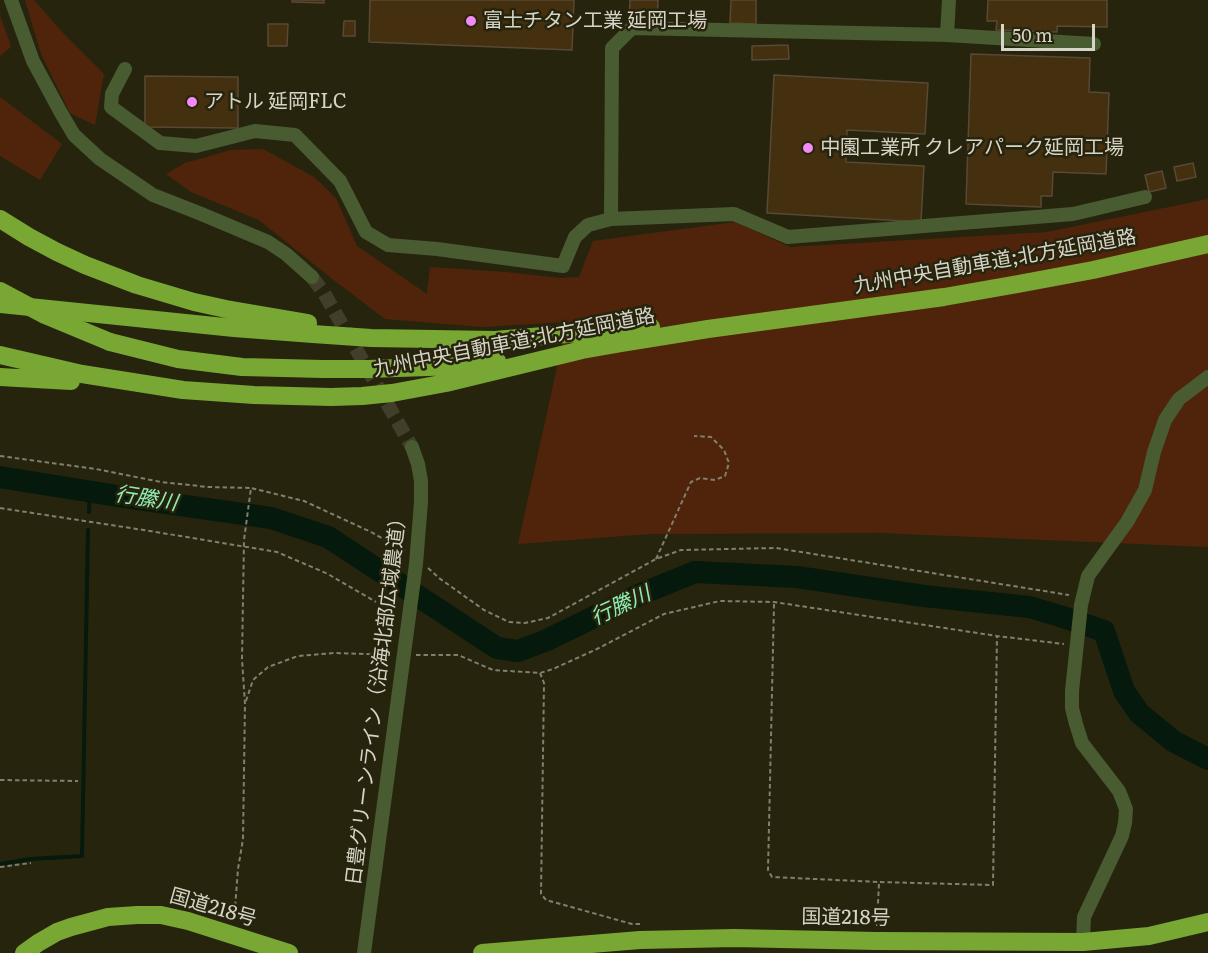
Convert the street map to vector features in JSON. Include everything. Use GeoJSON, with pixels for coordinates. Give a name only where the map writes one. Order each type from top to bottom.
{"type":"FeatureCollection","features":[{"type":"Feature","properties":{"kind":"highway"},"geometry":{"type":"LineString","coordinates":[[0,219],[57,252],[111,276],[163,294],[226,309],[283,319],[377,330],[437,333],[569,333]]}},
{"type":"Feature","properties":{"kind":"highway","name":"九州中央自動車道;北方延岡道路"},"geometry":{"type":"LineString","coordinates":[[0,355],[82,374],[183,390],[331,397],[382,394],[446,384],[582,350],[708,329],[870,308],[997,288],[1093,270],[1208,244]]}},
{"type":"Feature","properties":{"kind":"highway"},"geometry":{"type":"LineString","coordinates":[[0,291],[45,315],[110,342],[178,359],[209,364],[323,369],[412,368],[458,366],[582,350]]}},
{"type":"Feature","properties":{"kind":"highway","name":"九州中央自動車道;北方延岡道路"},"geometry":{"type":"LineString","coordinates":[[0,304],[234,328],[371,338],[495,340],[788,318]]}},
{"type":"Feature","properties":{"kind":"highway"},"geometry":{"type":"LineString","coordinates":[[0,377],[183,390]]}},
{"type":"Feature","properties":{"kind":"highway","name":"国道218号"},"geometry":{"type":"LineString","coordinates":[[24,953],[57,932],[71,927],[108,917],[161,915],[188,921],[289,953]]}},
{"type":"Feature","properties":{"kind":"highway","name":"国道218号"},"geometry":{"type":"LineString","coordinates":[[482,953],[640,940],[734,939],[876,947],[1083,942],[1149,936],[1208,922]]}},
{"type":"Feature","properties":{"kind":"street"},"geometry":{"type":"LineString","coordinates":[[11,0],[33,61],[61,113],[75,135],[100,159],[153,195],[268,242],[286,254],[312,277]]}},
{"type":"Feature","properties":{"kind":"street"},"geometry":{"type":"LineString","coordinates":[[947,35],[949,0]]}},
{"type":"Feature","properties":{"kind":"street"},"geometry":{"type":"LineString","coordinates":[[610,219],[612,48],[632,28],[947,35],[1094,44]]}},
{"type":"Feature","properties":{"kind":"street"},"geometry":{"type":"LineString","coordinates":[[125,69],[112,94],[111,107],[160,143],[196,146],[255,131],[295,135],[340,181],[366,232],[388,245],[437,249],[563,266],[575,237],[588,225],[610,219],[734,214],[788,237],[1073,214],[1145,197]]}},
{"type":"Feature","properties":{"kind":"street"},"geometry":{"type":"LineString","coordinates":[[1083,942],[1084,917],[1122,836],[1126,809],[1119,791],[1082,743],[1072,708],[1082,601],[1088,576],[1127,522],[1145,490],[1165,420],[1179,399],[1208,377]]}},
{"type":"Feature","properties":{"kind":"street","name":"日豊グリーンライン（沿海北部広域農道）"},"geometry":{"type":"LineString","coordinates":[[364,950],[416,560],[421,481],[412,447]]}},
{"type":"Feature","properties":{"kind":"path"},"geometry":{"type":"LineString","coordinates":[[656,559],[692,482],[700,478],[715,480],[725,476],[729,463],[724,450],[711,437],[694,436]]}},
{"type":"Feature","properties":{"kind":"path"},"geometry":{"type":"LineString","coordinates":[[0,456],[96,469],[161,482],[251,490],[304,501],[371,532],[416,560],[484,610],[509,622],[525,623],[548,618],[656,559],[681,550],[776,549],[1082,601]]}},
{"type":"Feature","properties":{"kind":"path"},"geometry":{"type":"LineString","coordinates":[[233,936],[238,869],[243,839],[244,540],[251,490]]}},
{"type":"Feature","properties":{"kind":"path"},"geometry":{"type":"LineString","coordinates":[[0,508],[278,552],[328,574],[376,602]]}},
{"type":"Feature","properties":{"kind":"path"},"geometry":{"type":"LineString","coordinates":[[245,704],[253,680],[268,667],[298,656],[458,655],[493,670],[540,673],[597,649],[664,614],[720,601],[774,602],[997,636],[1077,644]]}},
{"type":"Feature","properties":{"kind":"path"},"geometry":{"type":"LineString","coordinates":[[774,602],[768,870],[772,877],[993,885],[997,636]]}},
{"type":"Feature","properties":{"kind":"path"},"geometry":{"type":"LineString","coordinates":[[540,673],[544,683],[541,894],[546,900],[632,924],[644,924]]}},
{"type":"Feature","properties":{"kind":"path"},"geometry":{"type":"LineString","coordinates":[[0,780],[78,781]]}},
{"type":"Feature","properties":{"kind":"path"},"geometry":{"type":"LineString","coordinates":[[0,867],[31,863]]}},
{"type":"Feature","properties":{"kind":"path"},"geometry":{"type":"LineString","coordinates":[[876,947],[879,882]]}},
{"type":"Feature","properties":{"kind":"shaded area"},"geometry":{"type":"Polygon","coordinates":[[[25,0],[34,0],[104,74],[95,125],[70,113],[41,54],[25,0]]]}},
{"type":"Feature","properties":{"kind":"shaded area"},"geometry":{"type":"Polygon","coordinates":[[[0,15],[11,47],[0,56],[0,15]]]}},
{"type":"Feature","properties":{"kind":"shaded area"},"geometry":{"type":"Polygon","coordinates":[[[0,97],[62,144],[40,180],[0,156],[0,97]]]}},
{"type":"Feature","properties":{"kind":"shaded area"},"geometry":{"type":"Polygon","coordinates":[[[263,149],[314,177],[336,198],[357,246],[427,294],[430,267],[561,278],[579,277],[593,241],[735,222],[790,247],[1047,232],[1208,199],[1208,547],[881,533],[650,534],[518,544],[567,322],[482,327],[385,319],[259,220],[191,192],[166,174],[185,163],[231,150],[263,149]]]}},
{"type":"Feature","properties":{"kind":"building"},"geometry":{"type":"Polygon","coordinates":[[[292,0],[324,0],[324,3],[292,2],[292,0]]]}},
{"type":"Feature","properties":{"kind":"building","name":"富士チタン工業 延岡工場"},"geometry":{"type":"Polygon","coordinates":[[[370,0],[574,0],[572,50],[369,42],[370,0]]]}},
{"type":"Feature","properties":{"kind":"building"},"geometry":{"type":"Polygon","coordinates":[[[630,0],[658,0],[657,23],[629,22],[630,0]]]}},
{"type":"Feature","properties":{"kind":"building"},"geometry":{"type":"Polygon","coordinates":[[[731,0],[756,0],[756,24],[730,23],[731,0]]]}},
{"type":"Feature","properties":{"kind":"building"},"geometry":{"type":"Polygon","coordinates":[[[988,0],[1107,0],[1107,27],[1057,26],[1057,32],[996,30],[997,21],[987,21],[988,0]]]}},
{"type":"Feature","properties":{"kind":"building"},"geometry":{"type":"Polygon","coordinates":[[[344,21],[355,21],[355,36],[343,36],[344,21]]]}},
{"type":"Feature","properties":{"kind":"building"},"geometry":{"type":"Polygon","coordinates":[[[268,24],[288,24],[287,46],[268,46],[268,24]]]}},
{"type":"Feature","properties":{"kind":"building"},"geometry":{"type":"Polygon","coordinates":[[[788,45],[789,59],[752,60],[752,46],[788,45]]]}},
{"type":"Feature","properties":{"kind":"building"},"geometry":{"type":"Polygon","coordinates":[[[971,54],[1090,58],[1089,92],[1109,93],[1106,174],[1053,172],[1052,196],[1041,196],[1041,207],[966,204],[971,54]]]}},
{"type":"Feature","properties":{"kind":"building","name":"中園工業所 クレアパーク延岡工場"},"geometry":{"type":"Polygon","coordinates":[[[774,75],[928,83],[925,134],[847,130],[846,162],[924,166],[921,222],[767,213],[774,75]]]}},
{"type":"Feature","properties":{"kind":"building","name":"アトル 延岡FLC"},"geometry":{"type":"Polygon","coordinates":[[[145,76],[238,77],[238,128],[145,127],[145,76]]]}},
{"type":"Feature","properties":{"kind":"building"},"geometry":{"type":"Polygon","coordinates":[[[1193,163],[1196,177],[1177,181],[1174,167],[1193,163]]]}},
{"type":"Feature","properties":{"kind":"building"},"geometry":{"type":"Polygon","coordinates":[[[1162,171],[1166,188],[1149,192],[1145,175],[1162,171]]]}},
{"type":"Feature","properties":{"kind":"waterway","name":"行縢川"},"geometry":{"type":"LineString","coordinates":[[0,477],[271,518],[328,537],[497,648],[518,651],[547,640],[641,594],[695,572],[797,577],[924,596],[1029,607],[1104,631],[1124,691],[1139,713],[1173,741],[1208,759]]}},
{"type":"Feature","properties":{"kind":"waterway"},"geometry":{"type":"LineString","coordinates":[[89,512],[90,492]]}},
{"type":"Feature","properties":{"kind":"waterway"},"geometry":{"type":"LineString","coordinates":[[0,864],[31,859],[82,856],[88,530]]}},
{"type":"Feature","properties":{"kind":"tunnel"},"geometry":{"type":"LineString","coordinates":[[312,277],[324,293],[412,447]]}},
{"type":"Feature","properties":{"kind":"place","name":"富士チタン工業 延岡工場"},"geometry":{"type":"Point","coordinates":[471,21]}},
{"type":"Feature","properties":{"kind":"place","name":"アトル 延岡FLC"},"geometry":{"type":"Point","coordinates":[192,102]}},
{"type":"Feature","properties":{"kind":"place","name":"中園工業所 クレアパーク延岡工場"},"geometry":{"type":"Point","coordinates":[808,148]}}]}
